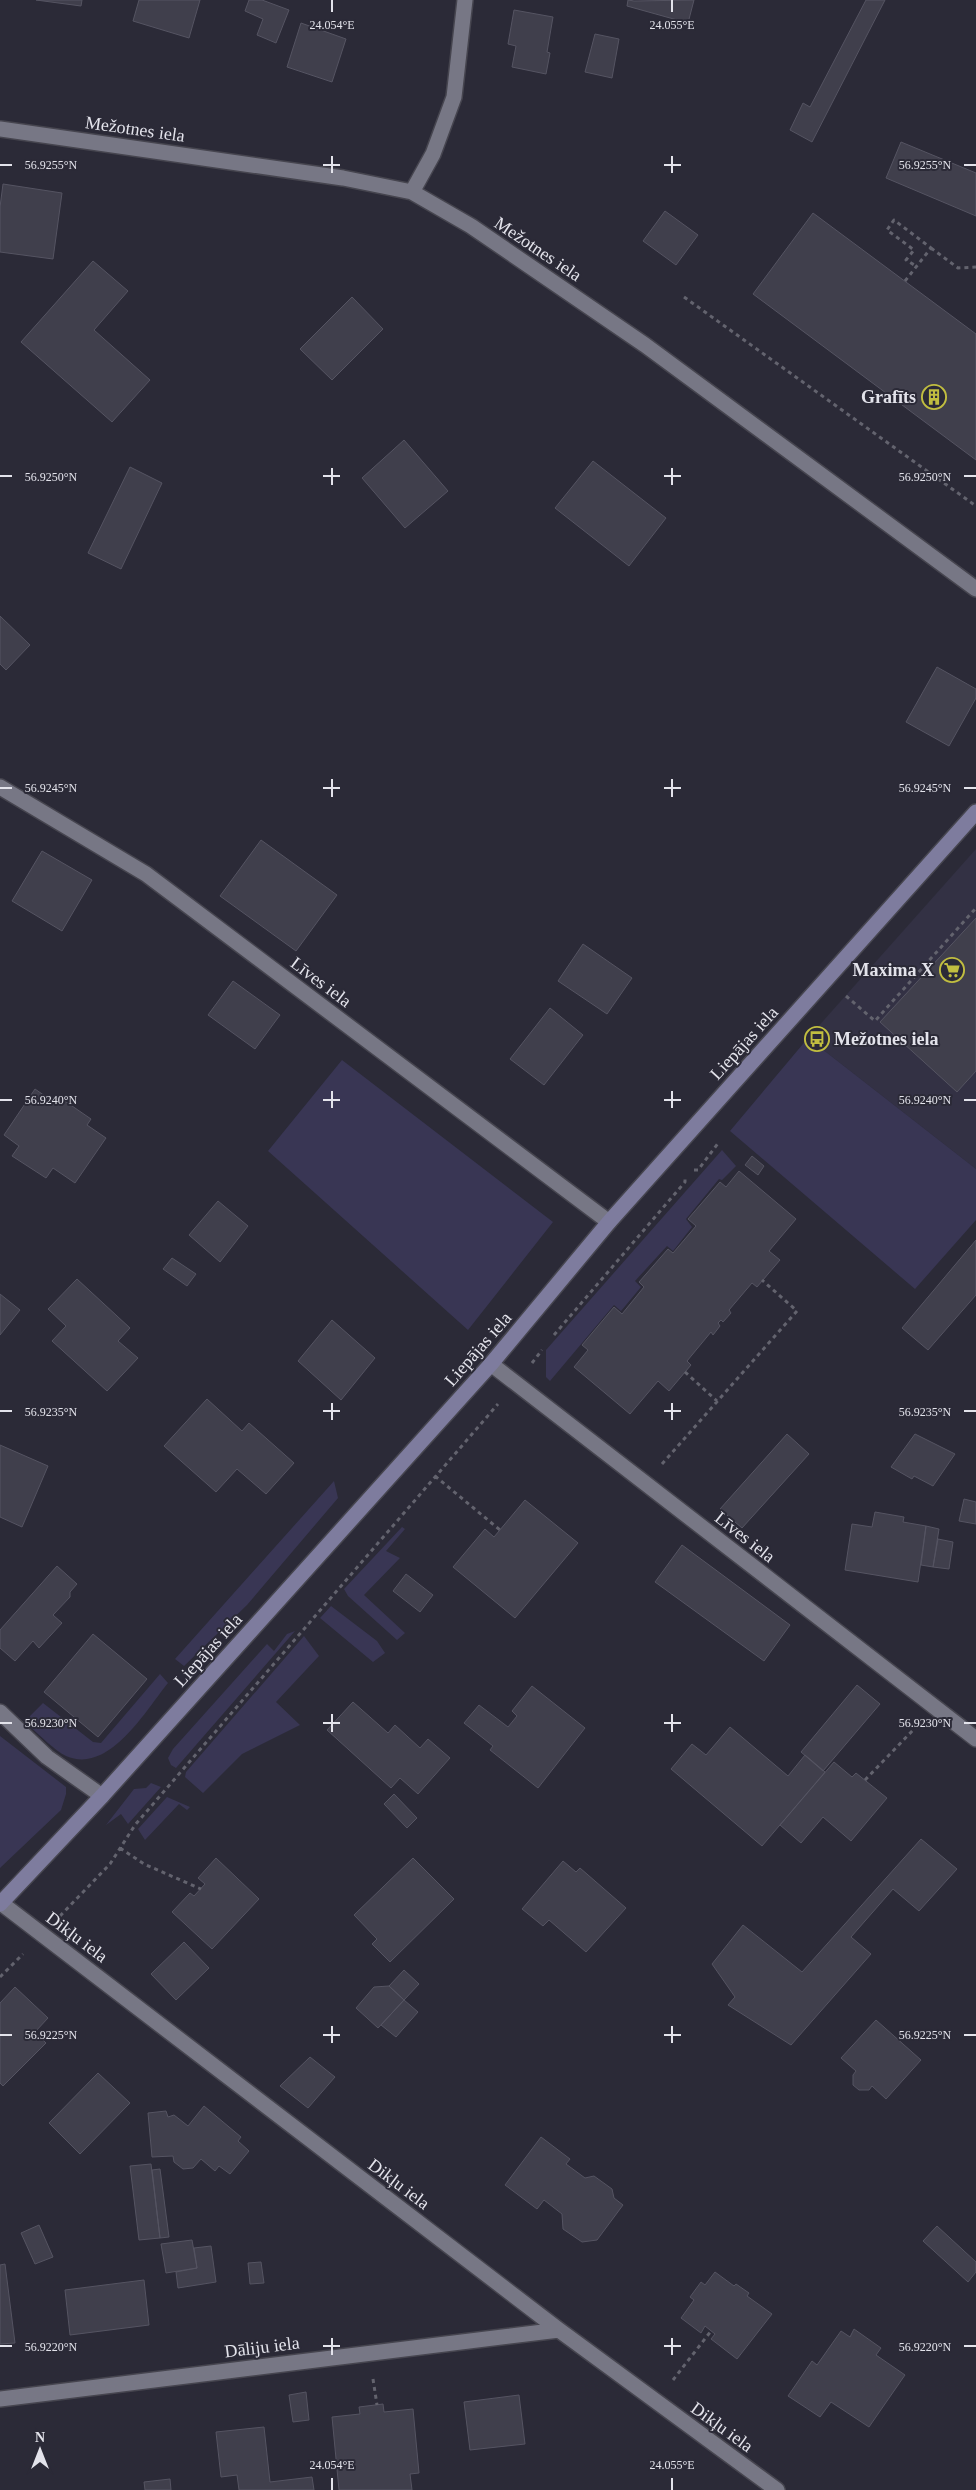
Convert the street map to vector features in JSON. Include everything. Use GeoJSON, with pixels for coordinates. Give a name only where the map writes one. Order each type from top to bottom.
{"type":"FeatureCollection","features":[{"type":"Feature","properties":{"kind":"street"},"geometry":{"type":"LineString","coordinates":[[412,192],[433,154],[454,97],[465,0]]}},
{"type":"Feature","properties":{"kind":"street","name":"Mežotnes iela"},"geometry":{"type":"LineString","coordinates":[[0,129],[344,178],[412,192],[471,226],[645,346],[976,589]]}},
{"type":"Feature","properties":{"kind":"street","name":"Līves iela"},"geometry":{"type":"LineString","coordinates":[[0,787],[146,874],[609,1222]]}},
{"type":"Feature","properties":{"kind":"street","name":"Liepājas iela"},"geometry":{"type":"LineString","coordinates":[[1,1903],[102,1796],[491,1364],[609,1222],[976,812]]}},
{"type":"Feature","properties":{"kind":"street","name":"Līves iela"},"geometry":{"type":"LineString","coordinates":[[491,1364],[976,1739]]}},
{"type":"Feature","properties":{"kind":"street"},"geometry":{"type":"LineString","coordinates":[[0,1712],[46,1757],[102,1796]]}},
{"type":"Feature","properties":{"kind":"street","name":"Dikļu iela"},"geometry":{"type":"LineString","coordinates":[[1,1903],[558,2330],[776,2490]]}},
{"type":"Feature","properties":{"kind":"street","name":"Dāliju iela"},"geometry":{"type":"LineString","coordinates":[[0,2399],[558,2330]]}},
{"type":"Feature","properties":{"kind":"path"},"geometry":{"type":"LineString","coordinates":[[916,266],[906,260],[914,250],[887,230],[894,220],[958,268],[976,267]]}},
{"type":"Feature","properties":{"kind":"path"},"geometry":{"type":"LineString","coordinates":[[905,281],[931,248]]}},
{"type":"Feature","properties":{"kind":"path"},"geometry":{"type":"LineString","coordinates":[[684,297],[976,506]]}},
{"type":"Feature","properties":{"kind":"path"},"geometry":{"type":"LineString","coordinates":[[842,993],[875,1021],[976,908]]}},
{"type":"Feature","properties":{"kind":"path"},"geometry":{"type":"LineString","coordinates":[[690,1170],[698,1170],[718,1145],[721,1137]]}},
{"type":"Feature","properties":{"kind":"path"},"geometry":{"type":"LineString","coordinates":[[551,1338],[685,1182],[685,1175]]}},
{"type":"Feature","properties":{"kind":"path"},"geometry":{"type":"LineString","coordinates":[[645,1483],[797,1311],[762,1280]]}},
{"type":"Feature","properties":{"kind":"path"},"geometry":{"type":"LineString","coordinates":[[0,1976],[110,1864],[141,1818],[516,1383],[544,1346]]}},
{"type":"Feature","properties":{"kind":"path"},"geometry":{"type":"LineString","coordinates":[[685,1372],[717,1401]]}},
{"type":"Feature","properties":{"kind":"path"},"geometry":{"type":"LineString","coordinates":[[436,1476],[500,1530]]}},
{"type":"Feature","properties":{"kind":"path"},"geometry":{"type":"LineString","coordinates":[[865,1780],[934,1707]]}},
{"type":"Feature","properties":{"kind":"path"},"geometry":{"type":"LineString","coordinates":[[120,1848],[144,1864],[201,1889]]}},
{"type":"Feature","properties":{"kind":"path"},"geometry":{"type":"LineString","coordinates":[[657,2402],[710,2331]]}},
{"type":"Feature","properties":{"kind":"shaded area"},"geometry":{"type":"Polygon","coordinates":[[[976,849],[976,1169],[808,1038],[976,849]]]}},
{"type":"Feature","properties":{"kind":"shaded area"},"geometry":{"type":"Polygon","coordinates":[[[808,1038],[976,1169],[976,1220],[915,1289],[730,1131],[808,1038]]]}},
{"type":"Feature","properties":{"kind":"shaded area"},"geometry":{"type":"Polygon","coordinates":[[[342,1060],[553,1222],[468,1330],[268,1151],[342,1060]]]}},
{"type":"Feature","properties":{"kind":"shaded area"},"geometry":{"type":"Polygon","coordinates":[[[722,1150],[736,1166],[722,1180],[719,1179],[686,1219],[692,1227],[673,1251],[667,1246],[635,1281],[641,1287],[621,1311],[614,1305],[550,1381],[546,1377],[546,1350],[722,1150]]]}},
{"type":"Feature","properties":{"kind":"shaded area"},"geometry":{"type":"Polygon","coordinates":[[[334,1481],[338,1498],[247,1605],[184,1666],[175,1659],[334,1481]]]}},
{"type":"Feature","properties":{"kind":"shaded area"},"geometry":{"type":"Polygon","coordinates":[[[402,1527],[405,1529],[386,1551],[400,1558],[364,1595],[405,1633],[397,1640],[348,1596],[344,1589],[402,1527]]]}},
{"type":"Feature","properties":{"kind":"shaded area"},"geometry":{"type":"Polygon","coordinates":[[[331,1606],[377,1641],[385,1653],[373,1662],[320,1618],[331,1606]]]}},
{"type":"Feature","properties":{"kind":"shaded area"},"geometry":{"type":"Polygon","coordinates":[[[295,1631],[176,1768],[171,1765],[168,1758],[173,1749],[267,1644],[274,1651],[287,1634],[295,1631]]]}},
{"type":"Feature","properties":{"kind":"shaded area"},"geometry":{"type":"Polygon","coordinates":[[[304,1636],[319,1656],[276,1702],[300,1725],[242,1754],[203,1793],[185,1777],[186,1772],[304,1636]]]}},
{"type":"Feature","properties":{"kind":"shaded area"},"geometry":{"type":"Polygon","coordinates":[[[160,1674],[168,1683],[149,1708],[125,1737],[97,1756],[82,1759],[66,1756],[52,1747],[30,1727],[30,1716],[43,1703],[93,1742],[101,1743],[160,1674]]]}},
{"type":"Feature","properties":{"kind":"shaded area"},"geometry":{"type":"Polygon","coordinates":[[[0,1736],[66,1787],[66,1794],[61,1810],[0,1868],[0,1736]]]}},
{"type":"Feature","properties":{"kind":"shaded area"},"geometry":{"type":"Polygon","coordinates":[[[151,1783],[161,1787],[128,1824],[121,1814],[106,1825],[134,1789],[146,1788],[151,1783]]]}},
{"type":"Feature","properties":{"kind":"shaded area"},"geometry":{"type":"Polygon","coordinates":[[[167,1797],[190,1807],[187,1810],[179,1804],[145,1840],[138,1829],[167,1797]]]}},
{"type":"Feature","properties":{"kind":"building"},"geometry":{"type":"Polygon","coordinates":[[[36,0],[82,0],[81,6],[36,0]]]}},
{"type":"Feature","properties":{"kind":"building"},"geometry":{"type":"Polygon","coordinates":[[[139,0],[200,0],[189,38],[133,21],[139,0]]]}},
{"type":"Feature","properties":{"kind":"building"},"geometry":{"type":"Polygon","coordinates":[[[249,0],[262,0],[289,10],[276,43],[257,35],[263,19],[245,11],[249,0]]]}},
{"type":"Feature","properties":{"kind":"building"},"geometry":{"type":"Polygon","coordinates":[[[628,0],[694,0],[688,23],[627,6],[628,0]]]}},
{"type":"Feature","properties":{"kind":"building"},"geometry":{"type":"Polygon","coordinates":[[[866,0],[885,0],[812,142],[790,130],[803,103],[810,107],[866,0]]]}},
{"type":"Feature","properties":{"kind":"building"},"geometry":{"type":"Polygon","coordinates":[[[514,10],[553,17],[547,52],[550,53],[546,74],[512,67],[516,46],[508,44],[514,10]]]}},
{"type":"Feature","properties":{"kind":"building"},"geometry":{"type":"Polygon","coordinates":[[[301,23],[346,39],[332,82],[287,67],[301,23]]]}},
{"type":"Feature","properties":{"kind":"building"},"geometry":{"type":"Polygon","coordinates":[[[595,34],[619,39],[612,78],[585,72],[595,34]]]}},
{"type":"Feature","properties":{"kind":"building"},"geometry":{"type":"Polygon","coordinates":[[[901,142],[976,173],[976,216],[886,178],[901,142]]]}},
{"type":"Feature","properties":{"kind":"building"},"geometry":{"type":"Polygon","coordinates":[[[3,184],[62,193],[53,259],[0,252],[0,207],[3,184]]]}},
{"type":"Feature","properties":{"kind":"building"},"geometry":{"type":"Polygon","coordinates":[[[665,211],[698,235],[676,265],[643,241],[665,211]]]}},
{"type":"Feature","properties":{"kind":"building","name":"Grafīts"},"geometry":{"type":"Polygon","coordinates":[[[813,213],[976,334],[976,460],[753,294],[813,213]]]}},
{"type":"Feature","properties":{"kind":"building"},"geometry":{"type":"Polygon","coordinates":[[[93,261],[128,291],[94,330],[150,380],[112,422],[21,342],[93,261]]]}},
{"type":"Feature","properties":{"kind":"building"},"geometry":{"type":"Polygon","coordinates":[[[352,297],[383,329],[332,380],[300,349],[352,297]]]}},
{"type":"Feature","properties":{"kind":"building"},"geometry":{"type":"Polygon","coordinates":[[[404,440],[448,491],[405,528],[362,478],[404,440]]]}},
{"type":"Feature","properties":{"kind":"building"},"geometry":{"type":"Polygon","coordinates":[[[593,461],[666,518],[629,566],[555,508],[593,461]]]}},
{"type":"Feature","properties":{"kind":"building"},"geometry":{"type":"Polygon","coordinates":[[[130,467],[162,483],[121,569],[88,553],[130,467]]]}},
{"type":"Feature","properties":{"kind":"building"},"geometry":{"type":"Polygon","coordinates":[[[0,616],[30,645],[6,670],[0,664],[0,616]]]}},
{"type":"Feature","properties":{"kind":"building"},"geometry":{"type":"Polygon","coordinates":[[[937,667],[976,689],[976,698],[949,746],[906,722],[937,667]]]}},
{"type":"Feature","properties":{"kind":"building"},"geometry":{"type":"Polygon","coordinates":[[[261,840],[337,895],[296,951],[220,896],[261,840]]]}},
{"type":"Feature","properties":{"kind":"building"},"geometry":{"type":"Polygon","coordinates":[[[42,851],[92,880],[62,931],[12,901],[42,851]]]}},
{"type":"Feature","properties":{"kind":"building","name":"Maxima X"},"geometry":{"type":"Polygon","coordinates":[[[976,918],[976,1071],[957,1092],[880,1022],[976,918]]]}},
{"type":"Feature","properties":{"kind":"building"},"geometry":{"type":"Polygon","coordinates":[[[583,944],[632,978],[607,1014],[558,981],[583,944]]]}},
{"type":"Feature","properties":{"kind":"building"},"geometry":{"type":"Polygon","coordinates":[[[233,981],[280,1015],[255,1049],[208,1015],[233,981]]]}},
{"type":"Feature","properties":{"kind":"building"},"geometry":{"type":"Polygon","coordinates":[[[550,1008],[583,1035],[544,1085],[510,1059],[550,1008]]]}},
{"type":"Feature","properties":{"kind":"building"},"geometry":{"type":"Polygon","coordinates":[[[35,1089],[55,1103],[59,1097],[91,1119],[87,1125],[106,1138],[75,1183],[53,1168],[46,1178],[12,1156],[19,1146],[4,1135],[35,1089]]]}},
{"type":"Feature","properties":{"kind":"building"},"geometry":{"type":"Polygon","coordinates":[[[752,1156],[764,1166],[758,1175],[745,1165],[752,1156]]]}},
{"type":"Feature","properties":{"kind":"building"},"geometry":{"type":"Polygon","coordinates":[[[739,1171],[796,1219],[769,1251],[780,1260],[757,1287],[752,1283],[729,1310],[731,1313],[723,1322],[721,1320],[718,1323],[720,1326],[713,1335],[711,1332],[687,1361],[691,1365],[669,1391],[658,1381],[630,1414],[574,1367],[588,1350],[582,1345],[614,1307],[622,1314],[644,1287],[639,1282],[668,1249],[673,1253],[696,1226],[688,1219],[720,1182],[726,1187],[739,1171]]]}},
{"type":"Feature","properties":{"kind":"building"},"geometry":{"type":"Polygon","coordinates":[[[218,1201],[248,1226],[220,1262],[189,1235],[218,1201]]]}},
{"type":"Feature","properties":{"kind":"building"},"geometry":{"type":"Polygon","coordinates":[[[976,1240],[976,1295],[928,1350],[902,1328],[976,1240]]]}},
{"type":"Feature","properties":{"kind":"building"},"geometry":{"type":"Polygon","coordinates":[[[172,1258],[196,1274],[187,1286],[163,1269],[172,1258]]]}},
{"type":"Feature","properties":{"kind":"building"},"geometry":{"type":"Polygon","coordinates":[[[77,1279],[130,1328],[118,1341],[138,1358],[107,1391],[52,1341],[66,1326],[48,1309],[77,1279]]]}},
{"type":"Feature","properties":{"kind":"building"},"geometry":{"type":"Polygon","coordinates":[[[0,1294],[20,1310],[0,1335],[0,1294]]]}},
{"type":"Feature","properties":{"kind":"building"},"geometry":{"type":"Polygon","coordinates":[[[332,1320],[375,1358],[341,1400],[298,1361],[332,1320]]]}},
{"type":"Feature","properties":{"kind":"building"},"geometry":{"type":"Polygon","coordinates":[[[207,1399],[242,1431],[249,1423],[294,1463],[266,1494],[237,1469],[216,1492],[164,1446],[207,1399]]]}},
{"type":"Feature","properties":{"kind":"building"},"geometry":{"type":"Polygon","coordinates":[[[787,1434],[809,1454],[742,1528],[720,1509],[787,1434]]]}},
{"type":"Feature","properties":{"kind":"building"},"geometry":{"type":"Polygon","coordinates":[[[915,1434],[955,1454],[933,1486],[914,1476],[912,1479],[891,1467],[915,1434]]]}},
{"type":"Feature","properties":{"kind":"building"},"geometry":{"type":"Polygon","coordinates":[[[0,1445],[48,1466],[22,1527],[0,1517],[0,1445]]]}},
{"type":"Feature","properties":{"kind":"building"},"geometry":{"type":"Polygon","coordinates":[[[964,1499],[976,1502],[976,1524],[959,1521],[964,1499]]]}},
{"type":"Feature","properties":{"kind":"building"},"geometry":{"type":"Polygon","coordinates":[[[525,1500],[578,1543],[515,1618],[453,1567],[485,1529],[494,1537],[525,1500]]]}},
{"type":"Feature","properties":{"kind":"building"},"geometry":{"type":"Polygon","coordinates":[[[875,1512],[904,1517],[903,1522],[926,1526],[918,1582],[845,1570],[852,1524],[872,1527],[875,1512]]]}},
{"type":"Feature","properties":{"kind":"building"},"geometry":{"type":"Polygon","coordinates":[[[926,1526],[939,1529],[933,1567],[921,1565],[926,1526]]]}},
{"type":"Feature","properties":{"kind":"building"},"geometry":{"type":"Polygon","coordinates":[[[938,1539],[953,1542],[949,1569],[933,1567],[938,1539]]]}},
{"type":"Feature","properties":{"kind":"building"},"geometry":{"type":"Polygon","coordinates":[[[682,1545],[790,1625],[764,1661],[655,1582],[682,1545]]]}},
{"type":"Feature","properties":{"kind":"building"},"geometry":{"type":"Polygon","coordinates":[[[57,1566],[77,1584],[70,1592],[70,1597],[53,1615],[62,1623],[39,1648],[33,1641],[15,1661],[0,1648],[0,1630],[57,1566]]]}},
{"type":"Feature","properties":{"kind":"building"},"geometry":{"type":"Polygon","coordinates":[[[406,1574],[433,1595],[420,1612],[393,1591],[406,1574]]]}},
{"type":"Feature","properties":{"kind":"building"},"geometry":{"type":"Polygon","coordinates":[[[93,1634],[147,1679],[98,1737],[44,1692],[93,1634]]]}},
{"type":"Feature","properties":{"kind":"building"},"geometry":{"type":"Polygon","coordinates":[[[857,1685],[880,1704],[823,1771],[801,1752],[857,1685]]]}},
{"type":"Feature","properties":{"kind":"building"},"geometry":{"type":"Polygon","coordinates":[[[532,1686],[585,1728],[538,1788],[490,1750],[493,1746],[464,1723],[479,1705],[508,1727],[517,1716],[512,1711],[532,1686]]]}},
{"type":"Feature","properties":{"kind":"building"},"geometry":{"type":"Polygon","coordinates":[[[353,1702],[388,1733],[395,1725],[420,1748],[428,1739],[450,1758],[418,1794],[400,1778],[391,1788],[327,1730],[353,1702]]]}},
{"type":"Feature","properties":{"kind":"building"},"geometry":{"type":"Polygon","coordinates":[[[730,1727],[788,1776],[805,1755],[825,1772],[762,1846],[671,1769],[692,1744],[706,1755],[730,1727]]]}},
{"type":"Feature","properties":{"kind":"building"},"geometry":{"type":"Polygon","coordinates":[[[834,1762],[852,1777],[856,1773],[887,1798],[851,1841],[823,1817],[801,1843],[780,1825],[834,1762]]]}},
{"type":"Feature","properties":{"kind":"building"},"geometry":{"type":"Polygon","coordinates":[[[394,1794],[417,1818],[407,1828],[384,1804],[394,1794]]]}},
{"type":"Feature","properties":{"kind":"building"},"geometry":{"type":"Polygon","coordinates":[[[921,1839],[957,1869],[919,1911],[893,1889],[851,1937],[871,1954],[791,2045],[728,2005],[735,1997],[712,1964],[743,1925],[802,1972],[921,1839]]]}},
{"type":"Feature","properties":{"kind":"building"},"geometry":{"type":"Polygon","coordinates":[[[216,1858],[259,1899],[212,1949],[172,1912],[190,1893],[194,1896],[205,1884],[198,1878],[216,1858]]]}},
{"type":"Feature","properties":{"kind":"building"},"geometry":{"type":"Polygon","coordinates":[[[413,1858],[454,1899],[390,1962],[372,1944],[377,1939],[354,1915],[413,1858]]]}},
{"type":"Feature","properties":{"kind":"building"},"geometry":{"type":"Polygon","coordinates":[[[563,1861],[576,1872],[580,1868],[626,1908],[586,1952],[549,1920],[543,1926],[522,1909],[563,1861]]]}},
{"type":"Feature","properties":{"kind":"building"},"geometry":{"type":"Polygon","coordinates":[[[184,1942],[209,1968],[176,2000],[151,1974],[184,1942]]]}},
{"type":"Feature","properties":{"kind":"building"},"geometry":{"type":"Polygon","coordinates":[[[404,1970],[419,1984],[404,2000],[389,1986],[404,1970]]]}},
{"type":"Feature","properties":{"kind":"building"},"geometry":{"type":"Polygon","coordinates":[[[389,1986],[404,2000],[378,2028],[356,2008],[374,1987],[389,1986]]]}},
{"type":"Feature","properties":{"kind":"building"},"geometry":{"type":"Polygon","coordinates":[[[15,1987],[48,2018],[35,2032],[46,2043],[3,2086],[0,2083],[0,2003],[15,1987]]]}},
{"type":"Feature","properties":{"kind":"building"},"geometry":{"type":"Polygon","coordinates":[[[404,2000],[418,2012],[396,2037],[381,2025],[404,2000]]]}},
{"type":"Feature","properties":{"kind":"building"},"geometry":{"type":"Polygon","coordinates":[[[876,2020],[921,2060],[886,2099],[872,2086],[869,2090],[859,2090],[853,2085],[853,2075],[856,2071],[841,2058],[876,2020]]]}},
{"type":"Feature","properties":{"kind":"building"},"geometry":{"type":"Polygon","coordinates":[[[310,2057],[335,2077],[308,2108],[280,2086],[310,2057]]]}},
{"type":"Feature","properties":{"kind":"building"},"geometry":{"type":"Polygon","coordinates":[[[98,2073],[130,2103],[80,2154],[49,2123],[98,2073]]]}},
{"type":"Feature","properties":{"kind":"building"},"geometry":{"type":"Polygon","coordinates":[[[204,2106],[241,2137],[238,2141],[249,2151],[230,2174],[219,2166],[215,2171],[201,2159],[193,2168],[183,2169],[174,2162],[173,2156],[152,2157],[148,2113],[166,2111],[168,2117],[174,2115],[188,2126],[204,2106]]]}},
{"type":"Feature","properties":{"kind":"building"},"geometry":{"type":"Polygon","coordinates":[[[541,2137],[570,2159],[566,2164],[585,2178],[594,2176],[612,2189],[614,2198],[623,2205],[597,2240],[582,2242],[563,2229],[562,2214],[544,2200],[537,2209],[505,2185],[541,2137]]]}},
{"type":"Feature","properties":{"kind":"building"},"geometry":{"type":"Polygon","coordinates":[[[151,2164],[160,2238],[139,2240],[130,2166],[151,2164]]]}},
{"type":"Feature","properties":{"kind":"building"},"geometry":{"type":"Polygon","coordinates":[[[160,2169],[169,2237],[160,2238],[152,2170],[160,2169]]]}},
{"type":"Feature","properties":{"kind":"building"},"geometry":{"type":"Polygon","coordinates":[[[39,2225],[53,2257],[35,2264],[21,2233],[39,2225]]]}},
{"type":"Feature","properties":{"kind":"building"},"geometry":{"type":"Polygon","coordinates":[[[937,2226],[976,2262],[976,2272],[968,2282],[923,2241],[937,2226]]]}},
{"type":"Feature","properties":{"kind":"building"},"geometry":{"type":"Polygon","coordinates":[[[192,2240],[197,2268],[166,2273],[161,2244],[192,2240]]]}},
{"type":"Feature","properties":{"kind":"building"},"geometry":{"type":"Polygon","coordinates":[[[211,2246],[216,2282],[178,2288],[176,2272],[197,2268],[194,2248],[211,2246]]]}},
{"type":"Feature","properties":{"kind":"building"},"geometry":{"type":"Polygon","coordinates":[[[261,2262],[264,2283],[250,2284],[248,2263],[261,2262]]]}},
{"type":"Feature","properties":{"kind":"building"},"geometry":{"type":"Polygon","coordinates":[[[5,2264],[15,2343],[0,2344],[0,2265],[5,2264]]]}},
{"type":"Feature","properties":{"kind":"building"},"geometry":{"type":"Polygon","coordinates":[[[715,2272],[734,2286],[736,2284],[749,2293],[747,2296],[772,2314],[737,2359],[711,2339],[715,2334],[705,2326],[701,2333],[681,2318],[694,2300],[690,2297],[701,2282],[705,2285],[715,2272]]]}},
{"type":"Feature","properties":{"kind":"building"},"geometry":{"type":"Polygon","coordinates":[[[144,2280],[149,2325],[70,2335],[65,2290],[144,2280]]]}},
{"type":"Feature","properties":{"kind":"building"},"geometry":{"type":"Polygon","coordinates":[[[854,2329],[881,2348],[876,2355],[905,2375],[869,2427],[831,2402],[820,2417],[788,2396],[812,2361],[817,2365],[841,2331],[850,2337],[854,2329]]]}},
{"type":"Feature","properties":{"kind":"building"},"geometry":{"type":"Polygon","coordinates":[[[306,2392],[309,2420],[293,2422],[289,2395],[306,2392]]]}},
{"type":"Feature","properties":{"kind":"building"},"geometry":{"type":"Polygon","coordinates":[[[519,2395],[525,2444],[470,2450],[464,2402],[519,2395]]]}},
{"type":"Feature","properties":{"kind":"building"},"geometry":{"type":"Polygon","coordinates":[[[383,2404],[384,2412],[413,2409],[419,2473],[410,2474],[412,2490],[339,2490],[332,2417],[360,2414],[359,2407],[383,2404]]]}},
{"type":"Feature","properties":{"kind":"building"},"geometry":{"type":"Polygon","coordinates":[[[264,2427],[270,2482],[312,2477],[314,2490],[239,2490],[237,2475],[221,2477],[216,2432],[264,2427]]]}},
{"type":"Feature","properties":{"kind":"building"},"geometry":{"type":"Polygon","coordinates":[[[170,2479],[171,2490],[145,2490],[144,2482],[170,2479]]]}},
{"type":"Feature","properties":{"kind":"place","name":"Grafīts"},"geometry":{"type":"Point","coordinates":[934,397]}},
{"type":"Feature","properties":{"kind":"place","name":"Maxima X"},"geometry":{"type":"Point","coordinates":[952,970]}},
{"type":"Feature","properties":{"kind":"place","name":"Mežotnes iela"},"geometry":{"type":"Point","coordinates":[817,1039]}}]}
